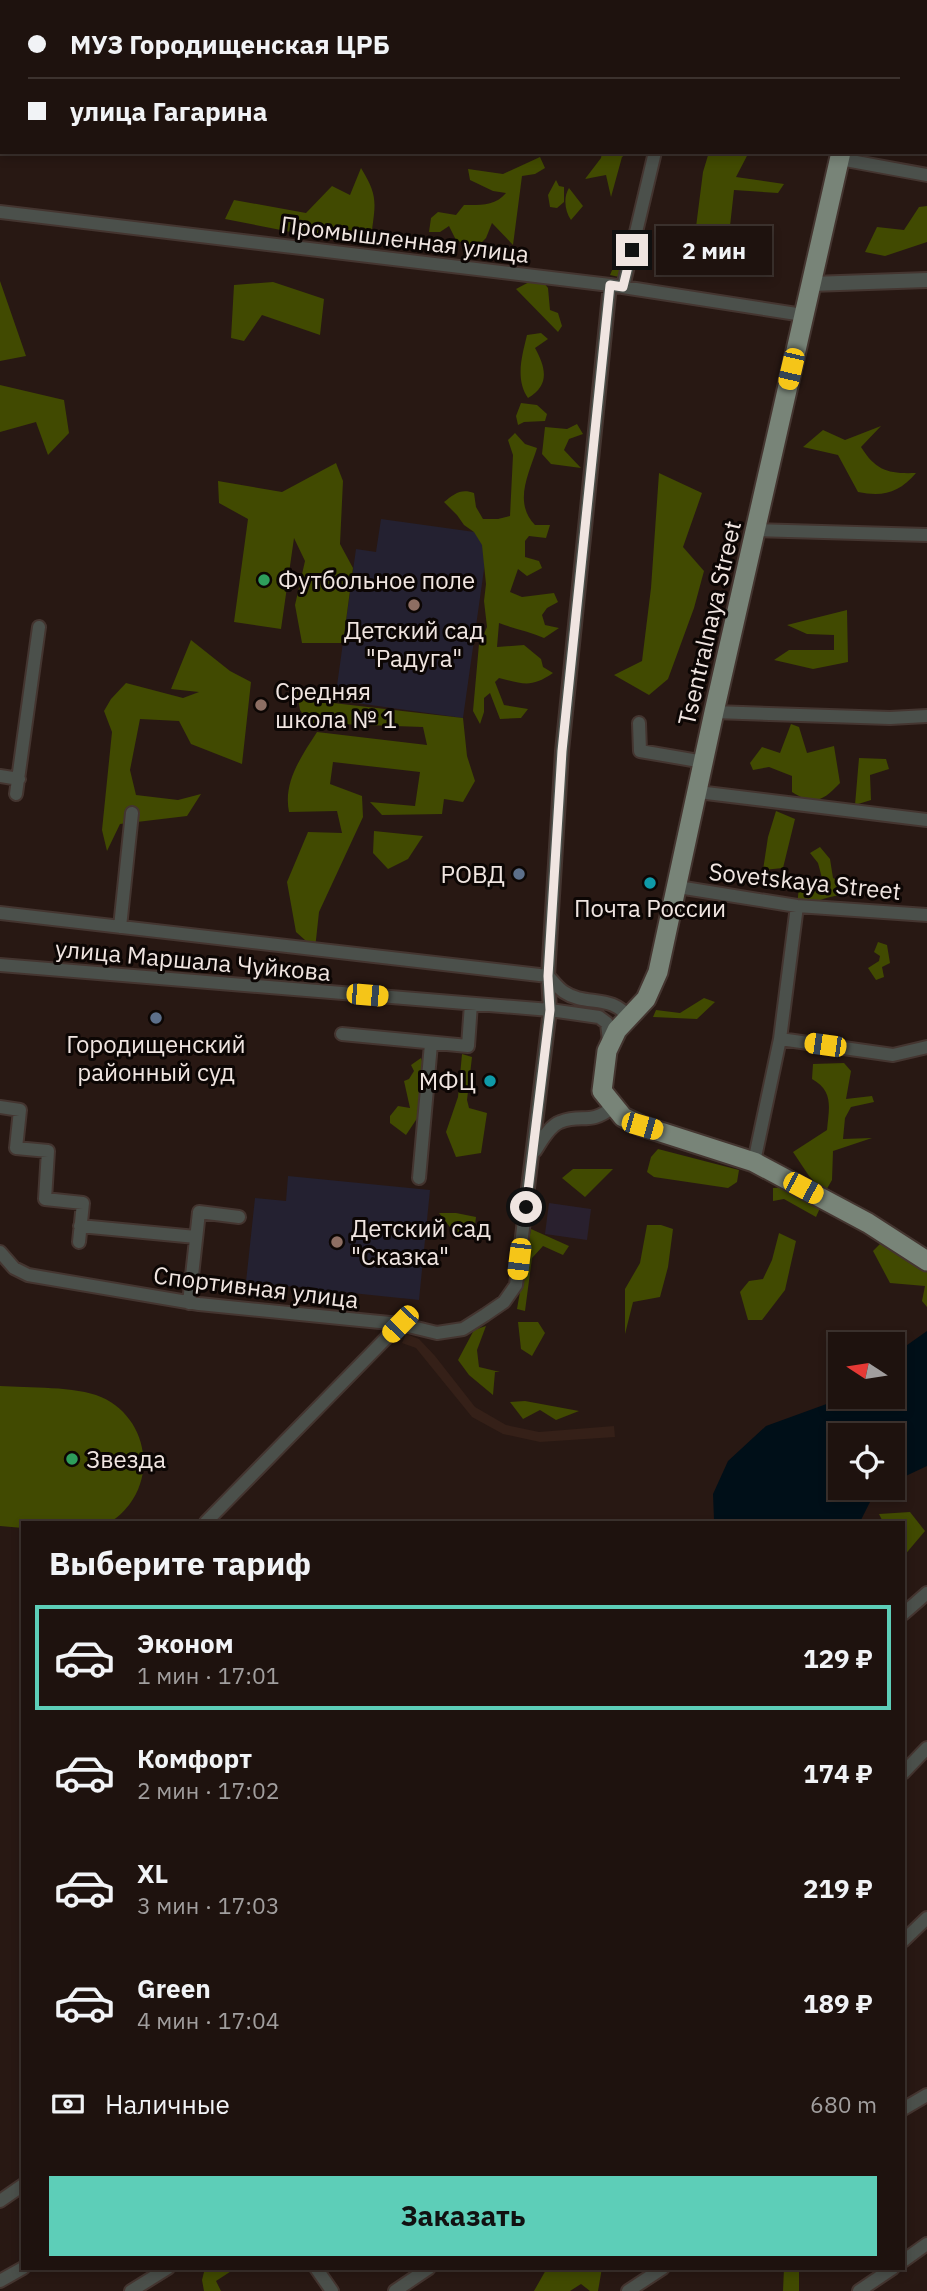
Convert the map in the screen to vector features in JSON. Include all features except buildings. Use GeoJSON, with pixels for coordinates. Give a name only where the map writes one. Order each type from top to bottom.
{"type":"FeatureCollection","features":[{"type":"Feature","properties":{"kind":"main road","name":"Tsentralnaya Street"},"geometry":{"type":"LineString","coordinates":[[613,1105],[607,1051],[617,1030],[646,999],[658,972],[713,712],[841,155]]}},
{"type":"Feature","properties":{"kind":"main road"},"geometry":{"type":"LineString","coordinates":[[613,1105],[642,1126],[754,1162],[868,1223],[927,1261]]}},
{"type":"Feature","properties":{"kind":"street","name":"Спортивная улица"},"geometry":{"type":"LineString","coordinates":[[0,1252],[14,1268],[28,1275],[189,1303],[400,1324],[437,1333],[463,1329],[504,1302],[516,1285],[550,1010],[548,976],[562,751],[616,286],[654,154]]}},
{"type":"Feature","properties":{"kind":"street"},"geometry":{"type":"LineString","coordinates":[[841,155],[927,174]]}},
{"type":"Feature","properties":{"kind":"street","name":"Промышленная улица"},"geometry":{"type":"LineString","coordinates":[[0,212],[616,286],[803,315]]}},
{"type":"Feature","properties":{"kind":"street"},"geometry":{"type":"LineString","coordinates":[[811,284],[927,280]]}},
{"type":"Feature","properties":{"kind":"street"},"geometry":{"type":"LineString","coordinates":[[755,530],[927,535]]}},
{"type":"Feature","properties":{"kind":"street"},"geometry":{"type":"LineString","coordinates":[[16,794],[39,627]]}},
{"type":"Feature","properties":{"kind":"street"},"geometry":{"type":"LineString","coordinates":[[713,712],[890,718],[927,716]]}},
{"type":"Feature","properties":{"kind":"street"},"geometry":{"type":"LineString","coordinates":[[639,723],[640,751],[704,762]]}},
{"type":"Feature","properties":{"kind":"street"},"geometry":{"type":"LineString","coordinates":[[0,776],[19,779]]}},
{"type":"Feature","properties":{"kind":"street"},"geometry":{"type":"LineString","coordinates":[[698,792],[927,820]]}},
{"type":"Feature","properties":{"kind":"street"},"geometry":{"type":"LineString","coordinates":[[120,927],[132,813]]}},
{"type":"Feature","properties":{"kind":"street","name":"Sovetskaya Street"},"geometry":{"type":"LineString","coordinates":[[678,887],[797,906],[927,915]]}},
{"type":"Feature","properties":{"kind":"street"},"geometry":{"type":"LineString","coordinates":[[754,1162],[780,1039],[797,906]]}},
{"type":"Feature","properties":{"kind":"street","name":"улица Маршала Чуйкова"},"geometry":{"type":"LineString","coordinates":[[0,913],[548,976]]}},
{"type":"Feature","properties":{"kind":"street","name":"улица Маршала Чуйкова"},"geometry":{"type":"LineString","coordinates":[[0,965],[550,1010],[599,1017],[607,1023]]}},
{"type":"Feature","properties":{"kind":"street"},"geometry":{"type":"LineString","coordinates":[[548,976],[565,992],[578,998],[623,1006],[646,999]]}},
{"type":"Feature","properties":{"kind":"street"},"geometry":{"type":"LineString","coordinates":[[607,1051],[610,1035],[607,1023],[630,1018],[612,1003]]}},
{"type":"Feature","properties":{"kind":"street"},"geometry":{"type":"LineString","coordinates":[[342,1034],[468,1046],[471,1004]]}},
{"type":"Feature","properties":{"kind":"street"},"geometry":{"type":"LineString","coordinates":[[780,1039],[893,1055],[927,1047]]}},
{"type":"Feature","properties":{"kind":"street"},"geometry":{"type":"LineString","coordinates":[[419,1178],[431,1044]]}},
{"type":"Feature","properties":{"kind":"street"},"geometry":{"type":"LineString","coordinates":[[533,1154],[558,1122],[595,1119],[613,1105]]}},
{"type":"Feature","properties":{"kind":"street"},"geometry":{"type":"LineString","coordinates":[[0,1107],[20,1110],[16,1148],[48,1152],[45,1199],[83,1203],[79,1242]]}},
{"type":"Feature","properties":{"kind":"street"},"geometry":{"type":"LineString","coordinates":[[189,1303],[199,1212],[239,1217]]}},
{"type":"Feature","properties":{"kind":"street"},"geometry":{"type":"LineString","coordinates":[[80,1226],[196,1237]]}},
{"type":"Feature","properties":{"kind":"street"},"geometry":{"type":"LineString","coordinates":[[207,1521],[400,1324]]}},
{"type":"Feature","properties":{"kind":"street"},"geometry":{"type":"LineString","coordinates":[[905,1612],[927,1593]]}},
{"type":"Feature","properties":{"kind":"street"},"geometry":{"type":"LineString","coordinates":[[905,1771],[927,1748]]}},
{"type":"Feature","properties":{"kind":"street"},"geometry":{"type":"LineString","coordinates":[[905,1939],[927,1918]]}},
{"type":"Feature","properties":{"kind":"street"},"geometry":{"type":"LineString","coordinates":[[905,2108],[927,2095]]}},
{"type":"Feature","properties":{"kind":"street"},"geometry":{"type":"LineString","coordinates":[[0,2200],[21,2187]]}},
{"type":"Feature","properties":{"kind":"street"},"geometry":{"type":"LineString","coordinates":[[905,2260],[927,2244]]}},
{"type":"Feature","properties":{"kind":"street"},"geometry":{"type":"LineString","coordinates":[[0,2281],[21,2269]]}},
{"type":"Feature","properties":{"kind":"street"},"geometry":{"type":"LineString","coordinates":[[131,2291],[165,2270]]}},
{"type":"Feature","properties":{"kind":"street"},"geometry":{"type":"LineString","coordinates":[[317,2270],[332,2291]]}},
{"type":"Feature","properties":{"kind":"street"},"geometry":{"type":"LineString","coordinates":[[395,2291],[426,2270]]}},
{"type":"Feature","properties":{"kind":"street"},"geometry":{"type":"LineString","coordinates":[[628,2291],[660,2270]]}},
{"type":"Feature","properties":{"kind":"street"},"geometry":{"type":"LineString","coordinates":[[859,2291],[890,2270]]}},
{"type":"Feature","properties":{"kind":"shaded area","name":"Детский сад \"Радуга\""},"geometry":{"type":"Polygon","coordinates":[[[381,519],[489,534],[463,718],[335,700],[356,549],[376,552],[381,519]]]}},
{"type":"Feature","properties":{"kind":"shaded area","name":"Детский сад \"Сказка\""},"geometry":{"type":"Polygon","coordinates":[[[288,1176],[430,1190],[419,1300],[246,1282],[255,1198],[286,1201],[288,1176]]]}},
{"type":"Feature","properties":{"kind":"shaded area"},"geometry":{"type":"Polygon","coordinates":[[[549,1203],[591,1209],[587,1240],[545,1234],[549,1203]]]}},
{"type":"Feature","properties":{"kind":"shaded area"},"geometry":{"type":"Polygon","coordinates":[[[927,1331],[927,1466],[905,1476],[905,1423],[828,1423],[828,1500],[871,1500],[860,1521],[698,1521],[714,1520],[713,1494],[728,1461],[766,1426],[828,1403],[828,1409],[905,1409],[905,1347],[927,1331]]]}},
{"type":"Feature","properties":{"kind":"shaded area"},"geometry":{"type":"Polygon","coordinates":[[[406,1334],[419,1339],[475,1407],[506,1425],[539,1432],[614,1426],[615,1437],[540,1442],[503,1434],[472,1417],[416,1348],[402,1343],[406,1334]]]}},
{"type":"Feature","properties":{"kind":"green space"},"geometry":{"type":"Polygon","coordinates":[[[602,154],[626,154],[622,157],[611,197],[606,175],[585,179],[602,154]]]}},
{"type":"Feature","properties":{"kind":"green space"},"geometry":{"type":"Polygon","coordinates":[[[708,154],[748,154],[736,177],[784,184],[778,193],[734,190],[730,226],[764,252],[714,254],[696,227],[703,172],[708,154]]]}},
{"type":"Feature","properties":{"kind":"green space"},"geometry":{"type":"Polygon","coordinates":[[[540,157],[545,168],[535,174],[522,176],[513,245],[492,223],[486,238],[476,248],[456,240],[449,226],[440,232],[429,232],[431,218],[438,212],[456,215],[464,205],[492,203],[506,193],[493,191],[470,180],[468,169],[503,174],[540,157]]]}},
{"type":"Feature","properties":{"kind":"green space"},"geometry":{"type":"Polygon","coordinates":[[[361,168],[374,198],[372,230],[332,240],[225,219],[234,200],[306,213],[332,186],[350,195],[361,168]]]}},
{"type":"Feature","properties":{"kind":"green space"},"geometry":{"type":"Polygon","coordinates":[[[556,180],[559,186],[564,187],[564,202],[557,208],[550,207],[548,195],[556,180]]]}},
{"type":"Feature","properties":{"kind":"green space"},"geometry":{"type":"Polygon","coordinates":[[[569,188],[583,206],[571,220],[566,204],[569,188]]]}},
{"type":"Feature","properties":{"kind":"green space"},"geometry":{"type":"Polygon","coordinates":[[[927,206],[927,242],[885,256],[865,252],[877,227],[904,230],[919,207],[927,206]]]}},
{"type":"Feature","properties":{"kind":"green space"},"geometry":{"type":"Polygon","coordinates":[[[621,231],[631,235],[632,250],[622,258],[619,277],[610,275],[619,254],[616,236],[621,231]]]}},
{"type":"Feature","properties":{"kind":"green space"},"geometry":{"type":"Polygon","coordinates":[[[0,281],[26,356],[0,361],[0,281]]]}},
{"type":"Feature","properties":{"kind":"green space"},"geometry":{"type":"Polygon","coordinates":[[[531,281],[544,283],[548,288],[550,310],[558,313],[562,326],[558,332],[516,289],[531,281]]]}},
{"type":"Feature","properties":{"kind":"green space"},"geometry":{"type":"Polygon","coordinates":[[[273,282],[324,299],[320,335],[262,315],[244,341],[231,338],[234,285],[273,282]]]}},
{"type":"Feature","properties":{"kind":"green space"},"geometry":{"type":"Polygon","coordinates":[[[541,333],[548,339],[535,348],[542,362],[543,382],[528,398],[521,375],[523,351],[527,335],[541,333]]]}},
{"type":"Feature","properties":{"kind":"green space"},"geometry":{"type":"Polygon","coordinates":[[[0,385],[64,400],[69,433],[48,455],[36,422],[0,432],[0,385]]]}},
{"type":"Feature","properties":{"kind":"green space"},"geometry":{"type":"Polygon","coordinates":[[[521,403],[537,405],[547,414],[545,421],[518,425],[516,416],[521,403]]]}},
{"type":"Feature","properties":{"kind":"green space"},"geometry":{"type":"Polygon","coordinates":[[[577,424],[583,434],[569,439],[564,450],[581,468],[551,464],[542,454],[545,427],[567,429],[577,424]]]}},
{"type":"Feature","properties":{"kind":"green space"},"geometry":{"type":"Polygon","coordinates":[[[881,426],[861,447],[872,461],[884,469],[898,473],[916,473],[890,492],[858,492],[838,455],[803,447],[823,430],[845,440],[881,426]]]}},
{"type":"Feature","properties":{"kind":"green space"},"geometry":{"type":"Polygon","coordinates":[[[515,433],[525,444],[537,448],[525,488],[528,516],[535,525],[550,525],[546,538],[529,536],[525,541],[525,557],[539,561],[542,568],[527,576],[518,569],[510,592],[522,597],[554,593],[558,602],[547,608],[542,615],[545,625],[559,628],[544,638],[499,623],[497,647],[524,645],[541,659],[543,667],[553,673],[533,683],[499,678],[495,682],[504,705],[528,709],[521,718],[500,719],[490,693],[484,698],[484,712],[480,724],[473,711],[479,644],[487,627],[482,545],[474,532],[464,525],[444,502],[465,491],[474,493],[476,507],[483,519],[510,516],[513,455],[508,440],[515,433]]]}},
{"type":"Feature","properties":{"kind":"green space"},"geometry":{"type":"Polygon","coordinates":[[[336,463],[343,481],[340,544],[353,568],[343,643],[302,643],[295,605],[305,561],[294,538],[281,629],[234,622],[248,519],[219,503],[218,481],[282,492],[336,463]]]}},
{"type":"Feature","properties":{"kind":"green space"},"geometry":{"type":"Polygon","coordinates":[[[659,473],[702,493],[683,547],[704,571],[694,608],[668,679],[649,695],[614,675],[642,661],[651,588],[659,473]]]}},
{"type":"Feature","properties":{"kind":"green space"},"geometry":{"type":"Polygon","coordinates":[[[847,610],[848,662],[813,669],[774,660],[789,650],[834,650],[834,635],[807,634],[787,625],[847,610]]]}},
{"type":"Feature","properties":{"kind":"green space"},"geometry":{"type":"Polygon","coordinates":[[[191,640],[230,671],[251,682],[242,764],[191,744],[179,721],[140,719],[130,770],[136,795],[178,800],[201,794],[187,816],[120,824],[107,851],[102,830],[112,732],[104,711],[126,683],[183,698],[199,692],[171,689],[191,640]]]}},
{"type":"Feature","properties":{"kind":"green space"},"geometry":{"type":"Polygon","coordinates":[[[296,687],[316,701],[463,718],[467,756],[475,781],[463,802],[444,799],[442,814],[382,815],[370,802],[415,806],[420,772],[333,762],[330,784],[362,796],[363,817],[319,912],[315,949],[296,932],[287,882],[308,832],[342,833],[337,811],[289,812],[291,780],[300,760],[317,732],[427,745],[423,727],[309,723],[300,710],[296,687]]]}},
{"type":"Feature","properties":{"kind":"green space"},"geometry":{"type":"Polygon","coordinates":[[[791,724],[799,727],[807,753],[834,746],[840,783],[818,800],[806,799],[792,792],[792,776],[769,767],[753,770],[750,763],[762,747],[780,753],[791,724]]]}},
{"type":"Feature","properties":{"kind":"green space"},"geometry":{"type":"Polygon","coordinates":[[[859,758],[886,759],[889,769],[870,775],[871,800],[855,805],[859,758]]]}},
{"type":"Feature","properties":{"kind":"green space"},"geometry":{"type":"Polygon","coordinates":[[[776,811],[795,819],[783,868],[763,870],[768,837],[776,811]]]}},
{"type":"Feature","properties":{"kind":"green space"},"geometry":{"type":"Polygon","coordinates":[[[374,831],[423,836],[408,859],[388,869],[373,853],[374,831]]]}},
{"type":"Feature","properties":{"kind":"green space"},"geometry":{"type":"Polygon","coordinates":[[[820,847],[830,859],[833,878],[848,886],[841,895],[797,906],[799,887],[814,890],[822,878],[818,863],[810,853],[820,847]]]}},
{"type":"Feature","properties":{"kind":"green space"},"geometry":{"type":"Polygon","coordinates":[[[878,942],[887,945],[890,963],[882,967],[884,977],[876,980],[868,968],[879,961],[880,956],[874,952],[878,942]]]}},
{"type":"Feature","properties":{"kind":"green space"},"geometry":{"type":"Polygon","coordinates":[[[704,998],[715,1002],[697,1019],[653,1017],[656,1010],[680,1013],[704,998]]]}},
{"type":"Feature","properties":{"kind":"green space"},"geometry":{"type":"Polygon","coordinates":[[[462,1054],[472,1057],[467,1100],[469,1108],[487,1113],[481,1153],[456,1157],[446,1132],[458,1097],[462,1054]]]}},
{"type":"Feature","properties":{"kind":"green space"},"geometry":{"type":"Polygon","coordinates":[[[421,1058],[424,1067],[418,1117],[406,1135],[390,1123],[390,1116],[398,1106],[410,1108],[404,1081],[409,1079],[414,1071],[411,1065],[421,1058]]]}},
{"type":"Feature","properties":{"kind":"green space"},"geometry":{"type":"Polygon","coordinates":[[[844,1063],[851,1071],[846,1099],[872,1096],[874,1102],[851,1107],[845,1118],[843,1139],[872,1138],[833,1151],[832,1180],[825,1192],[809,1176],[793,1152],[827,1130],[827,1095],[812,1079],[813,1064],[844,1063]]]}},
{"type":"Feature","properties":{"kind":"green space"},"geometry":{"type":"Polygon","coordinates":[[[658,1149],[739,1170],[737,1182],[728,1188],[654,1177],[647,1172],[651,1157],[658,1149]]]}},
{"type":"Feature","properties":{"kind":"green space"},"geometry":{"type":"Polygon","coordinates":[[[573,1169],[613,1169],[585,1197],[562,1178],[573,1169]]]}},
{"type":"Feature","properties":{"kind":"green space"},"geometry":{"type":"Polygon","coordinates":[[[790,1187],[820,1208],[816,1217],[784,1199],[773,1201],[773,1188],[790,1187]]]}},
{"type":"Feature","properties":{"kind":"green space"},"geometry":{"type":"Polygon","coordinates":[[[439,1213],[476,1217],[474,1233],[456,1235],[439,1213]]]}},
{"type":"Feature","properties":{"kind":"green space"},"geometry":{"type":"Polygon","coordinates":[[[647,1225],[661,1225],[673,1229],[668,1267],[660,1297],[633,1302],[625,1334],[625,1289],[640,1263],[647,1225]]]}},
{"type":"Feature","properties":{"kind":"green space"},"geometry":{"type":"Polygon","coordinates":[[[531,1229],[569,1246],[563,1255],[543,1246],[532,1258],[525,1311],[517,1309],[531,1229]]]}},
{"type":"Feature","properties":{"kind":"green space"},"geometry":{"type":"Polygon","coordinates":[[[779,1233],[796,1241],[785,1290],[762,1320],[748,1320],[740,1292],[749,1281],[763,1279],[772,1260],[779,1233]]]}},
{"type":"Feature","properties":{"kind":"green space"},"geometry":{"type":"Polygon","coordinates":[[[881,1243],[927,1265],[927,1307],[922,1301],[925,1286],[890,1283],[873,1251],[881,1243]]]}},
{"type":"Feature","properties":{"kind":"green space"},"geometry":{"type":"Polygon","coordinates":[[[518,1322],[538,1322],[545,1333],[532,1356],[521,1349],[518,1322]]]}},
{"type":"Feature","properties":{"kind":"green space"},"geometry":{"type":"Polygon","coordinates":[[[486,1326],[477,1350],[479,1367],[500,1372],[495,1372],[493,1395],[469,1375],[458,1360],[474,1330],[486,1326]]]}},
{"type":"Feature","properties":{"kind":"green space","name":"Звезда"},"geometry":{"type":"Polygon","coordinates":[[[0,1386],[91,1393],[115,1405],[127,1416],[136,1430],[144,1460],[138,1491],[120,1515],[112,1521],[21,1521],[21,1528],[0,1526],[0,1386]]]}},
{"type":"Feature","properties":{"kind":"green space"},"geometry":{"type":"Polygon","coordinates":[[[525,1401],[579,1411],[556,1420],[540,1410],[523,1419],[510,1402],[525,1401]]]}},
{"type":"Feature","properties":{"kind":"green space"},"geometry":{"type":"Polygon","coordinates":[[[910,1512],[925,1531],[905,1555],[905,1521],[882,1521],[879,1514],[910,1512]]]}},
{"type":"Feature","properties":{"kind":"green space"},"geometry":{"type":"Polygon","coordinates":[[[204,2270],[233,2270],[216,2281],[221,2291],[204,2291],[202,2280],[204,2270]]]}},
{"type":"Feature","properties":{"kind":"green space"},"geometry":{"type":"Polygon","coordinates":[[[546,2270],[602,2270],[598,2291],[590,2291],[581,2284],[570,2291],[534,2291],[546,2270]]]}},
{"type":"Feature","properties":{"kind":"green space"},"geometry":{"type":"Polygon","coordinates":[[[784,2270],[799,2270],[799,2291],[783,2291],[784,2270]]]}},
{"type":"Feature","properties":{"kind":"place","name":"Футбольное поле"},"geometry":{"type":"Point","coordinates":[264,580]}},
{"type":"Feature","properties":{"kind":"place","name":"Детский сад \"Радуга\""},"geometry":{"type":"Point","coordinates":[414,605]}},
{"type":"Feature","properties":{"kind":"place","name":"Средняя школа № 1"},"geometry":{"type":"Point","coordinates":[261,705]}},
{"type":"Feature","properties":{"kind":"place","name":"РОВД"},"geometry":{"type":"Point","coordinates":[519,874]}},
{"type":"Feature","properties":{"kind":"place","name":"Почта России"},"geometry":{"type":"Point","coordinates":[650,883]}},
{"type":"Feature","properties":{"kind":"place","name":"Городищенский районный суд"},"geometry":{"type":"Point","coordinates":[156,1018]}},
{"type":"Feature","properties":{"kind":"place","name":"МФЦ"},"geometry":{"type":"Point","coordinates":[490,1081]}},
{"type":"Feature","properties":{"kind":"place","name":"Детский сад \"Сказка\""},"geometry":{"type":"Point","coordinates":[337,1242]}},
{"type":"Feature","properties":{"kind":"place","name":"Звезда"},"geometry":{"type":"Point","coordinates":[72,1459]}},
{"type":"Feature","properties":{"kind":"route"},"geometry":{"type":"LineString","coordinates":[[526,1207],[550,1010],[548,976],[562,751],[610,285],[623,287],[632,250]]}}]}
